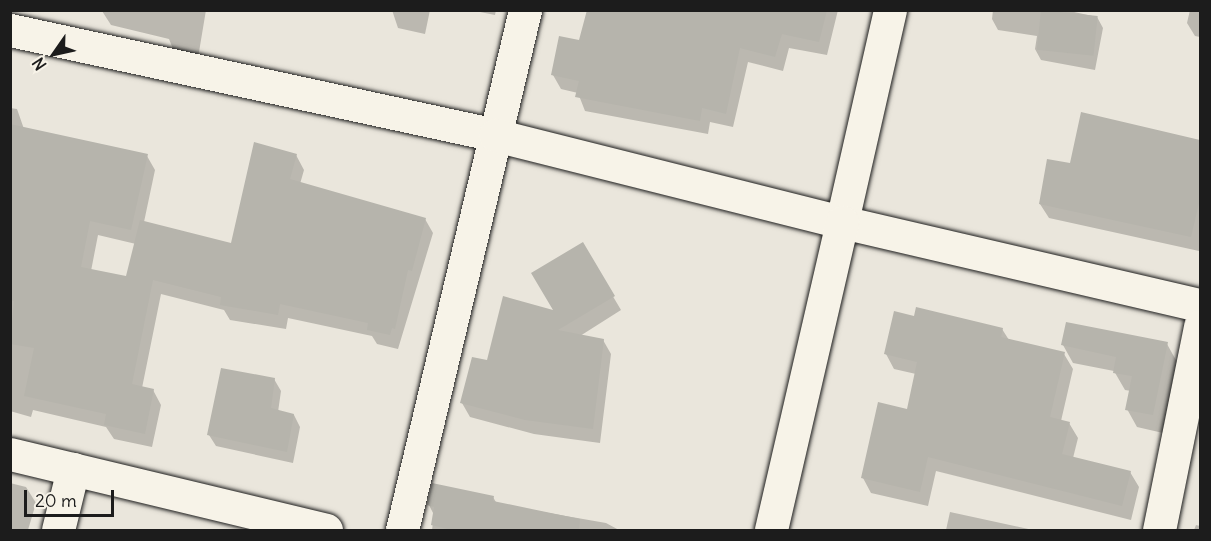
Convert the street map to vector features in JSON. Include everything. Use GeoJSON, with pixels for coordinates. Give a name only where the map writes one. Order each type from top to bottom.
{"type":"FeatureCollection","features":[{"type":"Feature","properties":{"kind":"street"},"geometry":{"type":"LineString","coordinates":[[402,531],[525,10]]}},
{"type":"Feature","properties":{"kind":"street"},"geometry":{"type":"LineString","coordinates":[[771,531],[890,10]]}},
{"type":"Feature","properties":{"kind":"street"},"geometry":{"type":"LineString","coordinates":[[10,30],[495,135],[842,222],[1200,305]]}},
{"type":"Feature","properties":{"kind":"street"},"geometry":{"type":"LineString","coordinates":[[1159,531],[1200,326]]}},
{"type":"Feature","properties":{"kind":"street"},"geometry":{"type":"LineString","coordinates":[[10,454],[326,531]]}},
{"type":"Feature","properties":{"kind":"street"},"geometry":{"type":"LineString","coordinates":[[58,531],[73,469]]}},
{"type":"Feature","properties":{"kind":"building"},"geometry":{"type":"Polygon","coordinates":[[[587,10],[827,10],[819,42],[782,34],[775,57],[740,48],[726,114],[702,108],[700,121],[575,97],[579,81],[551,75],[559,36],[579,40],[587,10]]]}},
{"type":"Feature","properties":{"kind":"building"},"geometry":{"type":"Polygon","coordinates":[[[1041,10],[1098,16],[1094,56],[1037,50],[1041,10]]]}},
{"type":"Feature","properties":{"kind":"building"},"geometry":{"type":"Polygon","coordinates":[[[1081,112],[1200,140],[1200,199],[1191,237],[1039,204],[1047,159],[1070,163],[1081,112]]]}},
{"type":"Feature","properties":{"kind":"building"},"geometry":{"type":"Polygon","coordinates":[[[10,124],[148,154],[131,230],[90,221],[81,267],[126,276],[140,220],[231,243],[254,142],[297,154],[290,179],[426,218],[412,271],[408,270],[395,329],[392,328],[390,335],[367,330],[368,323],[280,304],[278,315],[220,305],[221,297],[153,280],[132,384],[154,389],[145,434],[104,425],[106,414],[24,396],[34,348],[10,344],[14,301],[10,300],[10,124]]]}},
{"type":"Feature","properties":{"kind":"building"},"geometry":{"type":"Polygon","coordinates":[[[583,242],[615,296],[558,330],[604,339],[593,429],[525,420],[460,403],[472,357],[487,360],[503,296],[553,310],[531,273],[583,242]]]}},
{"type":"Feature","properties":{"kind":"building"},"geometry":{"type":"Polygon","coordinates":[[[916,307],[1003,328],[1001,337],[1065,352],[1050,417],[1070,422],[1062,454],[1131,471],[1122,506],[928,457],[920,492],[861,478],[878,402],[907,409],[917,362],[884,354],[894,311],[914,316],[916,307]]]}},
{"type":"Feature","properties":{"kind":"building"},"geometry":{"type":"Polygon","coordinates":[[[1066,322],[1168,342],[1153,415],[1125,410],[1132,376],[1113,373],[1116,357],[1061,345],[1066,322]]]}},
{"type":"Feature","properties":{"kind":"building"},"geometry":{"type":"Polygon","coordinates":[[[221,368],[275,378],[271,408],[294,414],[287,452],[207,435],[221,368]]]}},
{"type":"Feature","properties":{"kind":"building"},"geometry":{"type":"Polygon","coordinates":[[[432,483],[494,496],[493,501],[580,519],[579,531],[455,531],[431,525],[434,507],[427,505],[432,483]]]}}]}
